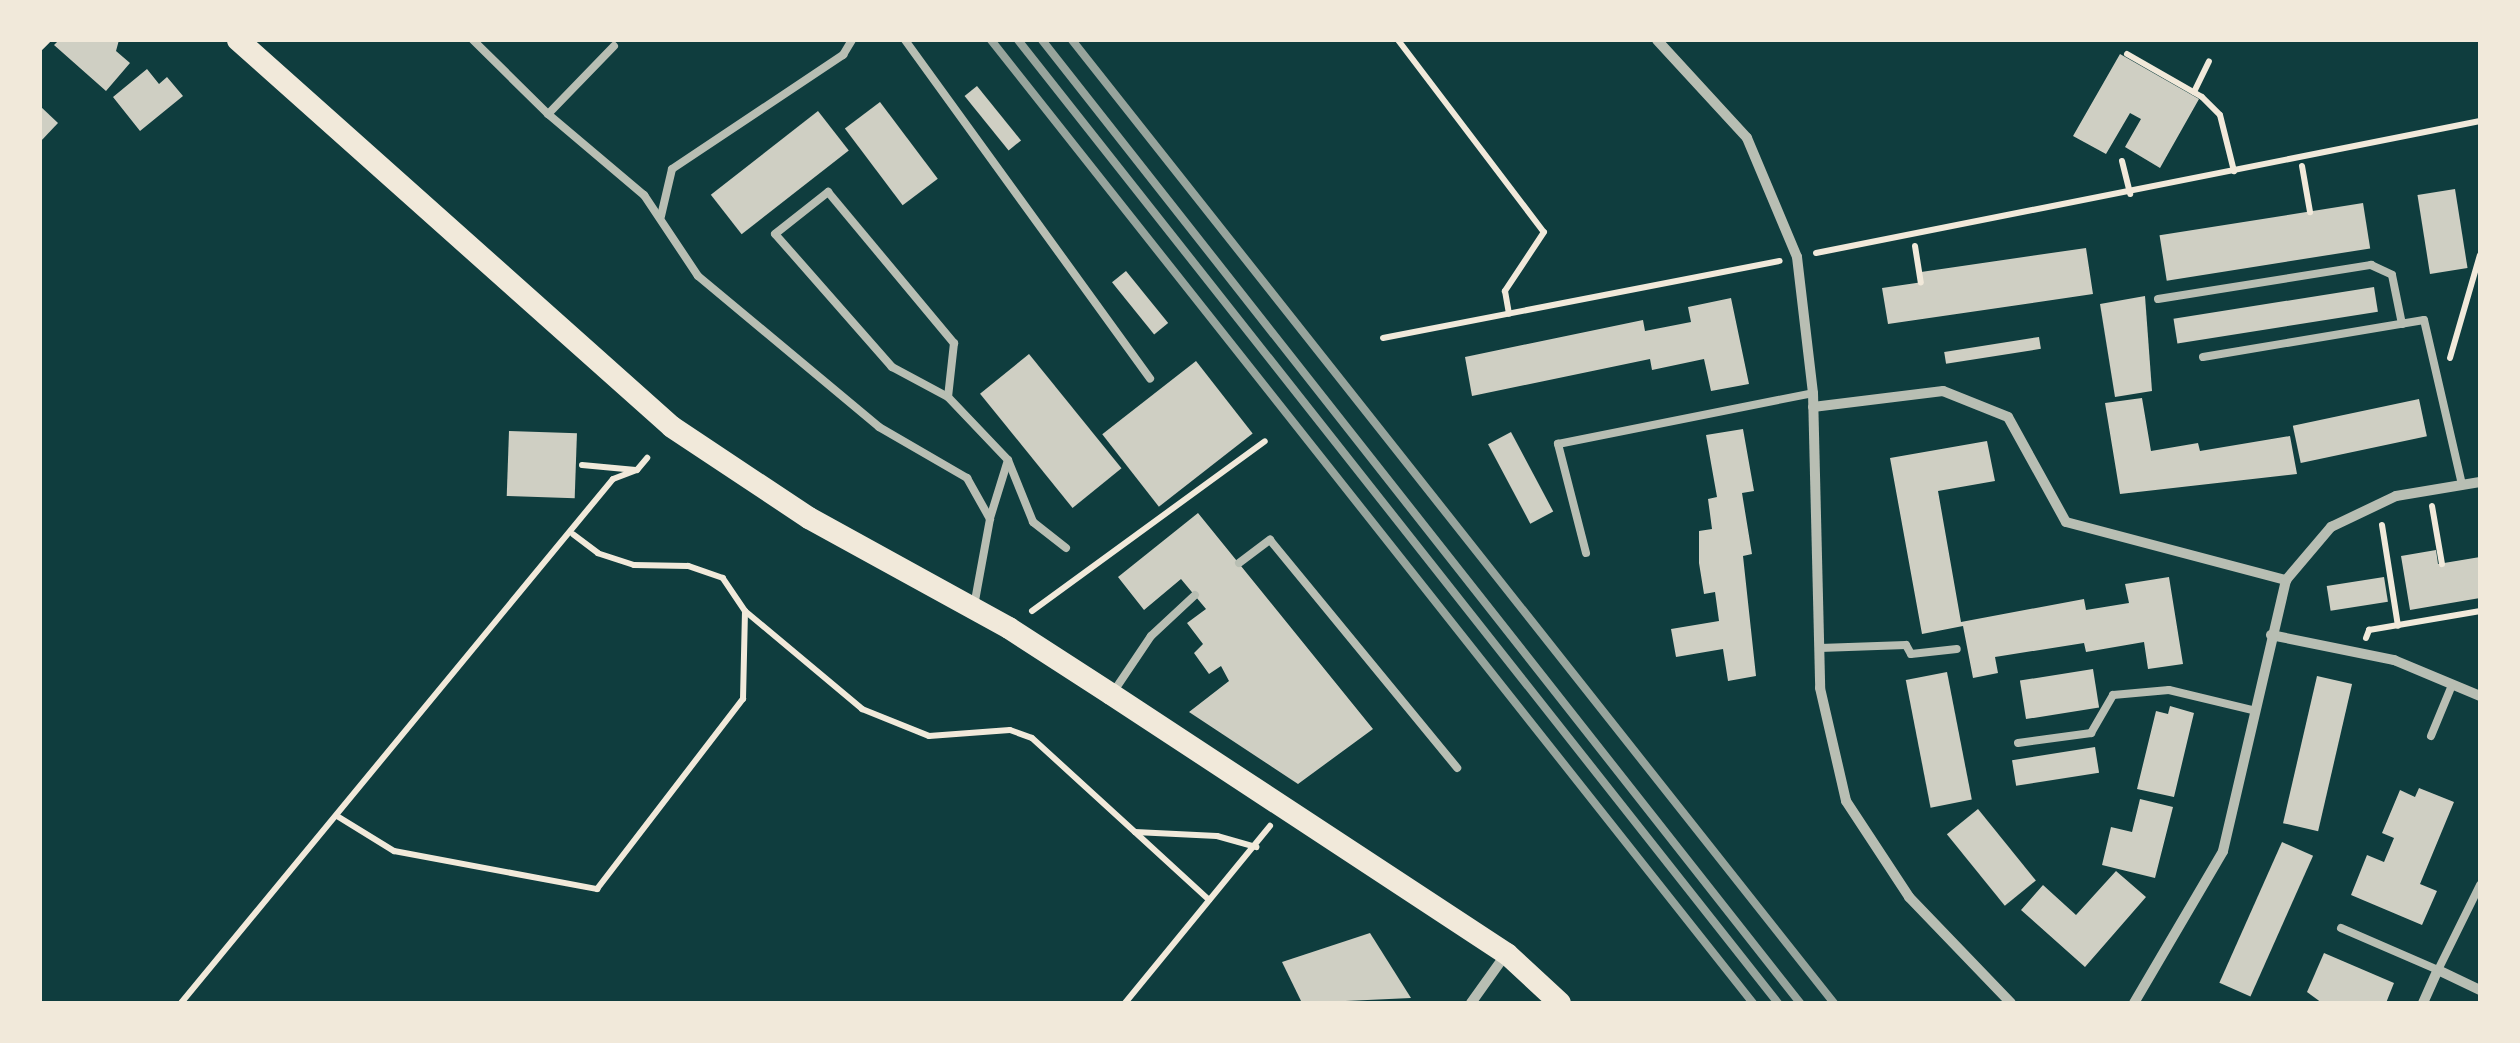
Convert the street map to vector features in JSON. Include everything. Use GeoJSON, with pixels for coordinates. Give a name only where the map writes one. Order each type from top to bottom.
{"type":"FeatureCollection","features":[{"type":"Feature","properties":{"kind":"main road"},"geometry":{"type":"LineString","coordinates":[[238,40],[672,427],[809,518],[1009,628],[1112,694],[1506,954],[1560,1003]]}},
{"type":"Feature","properties":{"kind":"street"},"geometry":{"type":"LineString","coordinates":[[1657,40],[1746,138],[1798,257],[1813,393],[1820,688],[1846,801],[1909,897],[2011,1003]]}},
{"type":"Feature","properties":{"kind":"street"},"geometry":{"type":"LineString","coordinates":[[1813,407],[1943,391],[2008,417],[2066,522],[2286,580]]}},
{"type":"Feature","properties":{"kind":"street"},"geometry":{"type":"LineString","coordinates":[[2134,1003],[2223,851],[2252,710],[2286,580],[2331,527],[2379,504],[2480,482]]}},
{"type":"Feature","properties":{"kind":"street"},"geometry":{"type":"LineString","coordinates":[[2271,635],[2361,654],[2480,696]]}},
{"type":"Feature","properties":{"kind":"street"},"geometry":{"type":"LineString","coordinates":[[1471,1003],[1506,954]]}},
{"type":"Feature","properties":{"kind":"street"},"geometry":{"type":"LineString","coordinates":[[2423,1003],[2438,970],[2480,990]]}},
{"type":"Feature","properties":{"kind":"lane"},"geometry":{"type":"LineString","coordinates":[[473,40],[548,114],[662,216],[698,276],[879,427],[967,478],[990,519]]}},
{"type":"Feature","properties":{"kind":"lane"},"geometry":{"type":"LineString","coordinates":[[662,216],[672,169],[843,55],[852,40]]}},
{"type":"Feature","properties":{"kind":"lane"},"geometry":{"type":"LineString","coordinates":[[905,40],[1150,379]]}},
{"type":"Feature","properties":{"kind":"lane"},"geometry":{"type":"LineString","coordinates":[[548,114],[614,46]]}},
{"type":"Feature","properties":{"kind":"lane"},"geometry":{"type":"LineString","coordinates":[[948,397],[954,342],[828,192],[775,234],[892,368],[948,397],[1008,460],[1033,522],[1066,548]]}},
{"type":"Feature","properties":{"kind":"lane"},"geometry":{"type":"LineString","coordinates":[[2158,299],[2371,265],[2392,275],[2402,324]]}},
{"type":"Feature","properties":{"kind":"lane"},"geometry":{"type":"LineString","coordinates":[[2203,356],[2424,320],[2462,485]]}},
{"type":"Feature","properties":{"kind":"lane"},"geometry":{"type":"LineString","coordinates":[[1586,553],[1558,444],[1813,393]]}},
{"type":"Feature","properties":{"kind":"lane"},"geometry":{"type":"LineString","coordinates":[[974,608],[990,519],[1008,460]]}},
{"type":"Feature","properties":{"kind":"lane"},"geometry":{"type":"LineString","coordinates":[[1239,563],[1270,540],[1457,768]]}},
{"type":"Feature","properties":{"kind":"lane"},"geometry":{"type":"LineString","coordinates":[[1112,694],[1152,636],[1195,596]]}},
{"type":"Feature","properties":{"kind":"lane"},"geometry":{"type":"LineString","coordinates":[[1820,648],[1906,645],[1911,654],[1957,649]]}},
{"type":"Feature","properties":{"kind":"lane"},"geometry":{"type":"LineString","coordinates":[[2431,736],[2452,685]]}},
{"type":"Feature","properties":{"kind":"lane"},"geometry":{"type":"LineString","coordinates":[[2018,743],[2091,733],[2113,695],[2169,690],[2252,710]]}},
{"type":"Feature","properties":{"kind":"lane"},"geometry":{"type":"LineString","coordinates":[[2341,928],[2438,970],[2480,886]]}},
{"type":"Feature","properties":{"kind":"path"},"geometry":{"type":"LineString","coordinates":[[40,48],[48,40]]}},
{"type":"Feature","properties":{"kind":"path"},"geometry":{"type":"LineString","coordinates":[[1398,40],[1544,232],[1505,290],[1509,314]]}},
{"type":"Feature","properties":{"kind":"path"},"geometry":{"type":"LineString","coordinates":[[2128,54],[2194,92],[2220,114],[2234,172]]}},
{"type":"Feature","properties":{"kind":"path"},"geometry":{"type":"LineString","coordinates":[[2194,92],[2209,61]]}},
{"type":"Feature","properties":{"kind":"path"},"geometry":{"type":"LineString","coordinates":[[1384,338],[2130,194],[2480,120]]}},
{"type":"Feature","properties":{"kind":"path"},"geometry":{"type":"LineString","coordinates":[[2122,161],[2130,194]]}},
{"type":"Feature","properties":{"kind":"path"},"geometry":{"type":"LineString","coordinates":[[2302,166],[2310,212]]}},
{"type":"Feature","properties":{"kind":"path"},"geometry":{"type":"LineString","coordinates":[[1915,246],[1921,282]]}},
{"type":"Feature","properties":{"kind":"path"},"geometry":{"type":"LineString","coordinates":[[2436,374],[2457,351],[2480,255]]}},
{"type":"Feature","properties":{"kind":"path"},"geometry":{"type":"LineString","coordinates":[[1009,628],[1265,441]]}},
{"type":"Feature","properties":{"kind":"path"},"geometry":{"type":"LineString","coordinates":[[181,1003],[573,534],[614,478],[638,470],[647,458]]}},
{"type":"Feature","properties":{"kind":"path"},"geometry":{"type":"LineString","coordinates":[[582,464],[638,470]]}},
{"type":"Feature","properties":{"kind":"path"},"geometry":{"type":"LineString","coordinates":[[2429,491],[2442,564]]}},
{"type":"Feature","properties":{"kind":"path"},"geometry":{"type":"LineString","coordinates":[[2379,504],[2398,626]]}},
{"type":"Feature","properties":{"kind":"path"},"geometry":{"type":"LineString","coordinates":[[573,534],[598,553],[634,565],[688,566],[723,578],[745,611],[862,710],[929,736],[1010,730],[1032,738],[1209,900]]}},
{"type":"Feature","properties":{"kind":"path"},"geometry":{"type":"LineString","coordinates":[[337,816],[394,851],[596,889],[743,699],[745,611]]}},
{"type":"Feature","properties":{"kind":"path"},"geometry":{"type":"LineString","coordinates":[[2361,654],[2369,630],[2480,612]]}},
{"type":"Feature","properties":{"kind":"path"},"geometry":{"type":"LineString","coordinates":[[1125,1003],[1256,847],[1282,807]]}},
{"type":"Feature","properties":{"kind":"path"},"geometry":{"type":"LineString","coordinates":[[1135,832],[1217,836],[1256,847]]}},
{"type":"Feature","properties":{"kind":"building"},"geometry":{"type":"Polygon","coordinates":[[[59,40],[119,40],[116,51],[130,63],[106,91],[54,45],[59,40]]]}},
{"type":"Feature","properties":{"kind":"building"},"geometry":{"type":"Polygon","coordinates":[[[2120,54],[2199,99],[2160,168],[2125,147],[2141,119],[2130,113],[2106,154],[2073,136],[2120,54]]]}},
{"type":"Feature","properties":{"kind":"building"},"geometry":{"type":"Polygon","coordinates":[[[147,69],[159,84],[167,77],[183,96],[140,131],[113,97],[147,69]]]}},
{"type":"Feature","properties":{"kind":"building"},"geometry":{"type":"Polygon","coordinates":[[[977,86],[1021,140],[1009,150],[965,96],[977,86]]]}},
{"type":"Feature","properties":{"kind":"building"},"geometry":{"type":"Polygon","coordinates":[[[880,102],[938,179],[903,205],[845,128],[880,102]]]}},
{"type":"Feature","properties":{"kind":"building"},"geometry":{"type":"Polygon","coordinates":[[[40,106],[58,123],[40,142],[40,106]]]}},
{"type":"Feature","properties":{"kind":"building"},"geometry":{"type":"Polygon","coordinates":[[[818,111],[849,150],[742,234],[711,195],[818,111]]]}},
{"type":"Feature","properties":{"kind":"building"},"geometry":{"type":"Polygon","coordinates":[[[2455,189],[2468,268],[2430,274],[2417,195],[2455,189]]]}},
{"type":"Feature","properties":{"kind":"building"},"geometry":{"type":"Polygon","coordinates":[[[2363,203],[2370,248],[2167,281],[2160,235],[2363,203]]]}},
{"type":"Feature","properties":{"kind":"building"},"geometry":{"type":"Polygon","coordinates":[[[2086,248],[2093,294],[1888,324],[1882,288],[1923,282],[1921,272],[2086,248]]]}},
{"type":"Feature","properties":{"kind":"building"},"geometry":{"type":"Polygon","coordinates":[[[1126,271],[1168,323],[1154,334],[1112,282],[1126,271]]]}},
{"type":"Feature","properties":{"kind":"building"},"geometry":{"type":"Polygon","coordinates":[[[2374,287],[2378,312],[2177,343],[2173,319],[2374,287]]]}},
{"type":"Feature","properties":{"kind":"building"},"geometry":{"type":"Polygon","coordinates":[[[2145,296],[2152,391],[2115,397],[2100,304],[2145,296]]]}},
{"type":"Feature","properties":{"kind":"building"},"geometry":{"type":"Polygon","coordinates":[[[1731,298],[1749,384],[1711,391],[1704,359],[1652,370],[1650,359],[1472,396],[1465,357],[1643,320],[1645,331],[1691,322],[1688,307],[1731,298]]]}},
{"type":"Feature","properties":{"kind":"building"},"geometry":{"type":"Polygon","coordinates":[[[2039,337],[2041,349],[1946,364],[1944,352],[2039,337]]]}},
{"type":"Feature","properties":{"kind":"building"},"geometry":{"type":"Polygon","coordinates":[[[1029,354],[1122,468],[1073,508],[980,394],[1029,354]]]}},
{"type":"Feature","properties":{"kind":"building"},"geometry":{"type":"Polygon","coordinates":[[[1196,361],[1253,433],[1159,507],[1102,434],[1196,361]]]}},
{"type":"Feature","properties":{"kind":"building"},"geometry":{"type":"Polygon","coordinates":[[[2142,398],[2151,451],[2198,443],[2200,451],[2290,436],[2297,474],[2120,494],[2105,403],[2142,398]]]}},
{"type":"Feature","properties":{"kind":"building"},"geometry":{"type":"Polygon","coordinates":[[[2419,399],[2427,436],[2301,463],[2293,426],[2419,399]]]}},
{"type":"Feature","properties":{"kind":"building"},"geometry":{"type":"Polygon","coordinates":[[[1743,429],[1754,491],[1742,493],[1752,554],[1743,556],[1756,676],[1728,681],[1723,649],[1676,657],[1671,629],[1719,621],[1715,592],[1704,594],[1699,563],[1699,531],[1712,529],[1708,499],[1717,497],[1706,435],[1743,429]]]}},
{"type":"Feature","properties":{"kind":"building"},"geometry":{"type":"Polygon","coordinates":[[[509,431],[577,433],[575,498],[507,496],[509,431]]]}},
{"type":"Feature","properties":{"kind":"building"},"geometry":{"type":"Polygon","coordinates":[[[1511,432],[1553,511],[1530,524],[1488,444],[1511,432]]]}},
{"type":"Feature","properties":{"kind":"building"},"geometry":{"type":"Polygon","coordinates":[[[1987,441],[1995,481],[1938,491],[1961,622],[2084,599],[2086,610],[2129,603],[2125,584],[2169,577],[2183,664],[2148,669],[2144,642],[2086,652],[2084,643],[1995,657],[1998,673],[1973,678],[1963,626],[1922,634],[1890,458],[1987,441]]]}},
{"type":"Feature","properties":{"kind":"building"},"geometry":{"type":"Polygon","coordinates":[[[1198,513],[1373,729],[1298,784],[1189,712],[1229,681],[1221,666],[1209,674],[1194,653],[1203,644],[1187,623],[1206,609],[1181,579],[1144,610],[1118,577],[1198,513]]]}},
{"type":"Feature","properties":{"kind":"building"},"geometry":{"type":"Polygon","coordinates":[[[2436,550],[2438,564],[2480,557],[2480,598],[2410,610],[2401,556],[2436,550]]]}},
{"type":"Feature","properties":{"kind":"building"},"geometry":{"type":"Polygon","coordinates":[[[2384,577],[2388,602],[2331,611],[2327,586],[2384,577]]]}},
{"type":"Feature","properties":{"kind":"building"},"geometry":{"type":"Polygon","coordinates":[[[2093,669],[2099,708],[2026,719],[2020,681],[2093,669]]]}},
{"type":"Feature","properties":{"kind":"building"},"geometry":{"type":"Polygon","coordinates":[[[1947,672],[1972,800],[1931,808],[1906,680],[1947,672]]]}},
{"type":"Feature","properties":{"kind":"building"},"geometry":{"type":"Polygon","coordinates":[[[2317,676],[2352,684],[2318,831],[2283,823],[2317,676]]]}},
{"type":"Feature","properties":{"kind":"building"},"geometry":{"type":"Polygon","coordinates":[[[2170,706],[2194,713],[2174,797],[2137,789],[2156,711],[2168,714],[2170,706]]]}},
{"type":"Feature","properties":{"kind":"building"},"geometry":{"type":"Polygon","coordinates":[[[2095,747],[2099,773],[2016,786],[2012,760],[2095,747]]]}},
{"type":"Feature","properties":{"kind":"building"},"geometry":{"type":"Polygon","coordinates":[[[2419,788],[2454,802],[2420,884],[2437,891],[2422,925],[2351,895],[2367,855],[2384,862],[2394,838],[2382,833],[2400,790],[2415,797],[2419,788]]]}},
{"type":"Feature","properties":{"kind":"building"},"geometry":{"type":"Polygon","coordinates":[[[2140,799],[2173,807],[2155,878],[2102,865],[2111,827],[2132,832],[2140,799]]]}},
{"type":"Feature","properties":{"kind":"building"},"geometry":{"type":"Polygon","coordinates":[[[1978,809],[2036,880],[2005,906],[1947,834],[1978,809]]]}},
{"type":"Feature","properties":{"kind":"building"},"geometry":{"type":"Polygon","coordinates":[[[2282,842],[2313,856],[2250,997],[2219,983],[2282,842]]]}},
{"type":"Feature","properties":{"kind":"building"},"geometry":{"type":"Polygon","coordinates":[[[2116,871],[2146,897],[2085,967],[2021,910],[2043,885],[2076,915],[2116,871]]]}},
{"type":"Feature","properties":{"kind":"building"},"geometry":{"type":"Polygon","coordinates":[[[1370,933],[1411,998],[1302,1003],[1282,962],[1370,933]]]}},
{"type":"Feature","properties":{"kind":"building"},"geometry":{"type":"Polygon","coordinates":[[[2324,953],[2394,983],[2386,1003],[2322,1003],[2307,992],[2324,953]]]}},
{"type":"Feature","properties":{"kind":"railway"},"geometry":{"type":"LineString","coordinates":[[991,40],[1753,1003]]}},
{"type":"Feature","properties":{"kind":"railway"},"geometry":{"type":"LineString","coordinates":[[1018,40],[1778,1003]]}},
{"type":"Feature","properties":{"kind":"railway"},"geometry":{"type":"LineString","coordinates":[[1042,40],[1800,1003]]}},
{"type":"Feature","properties":{"kind":"railway"},"geometry":{"type":"LineString","coordinates":[[1072,40],[1834,1003]]}}]}
